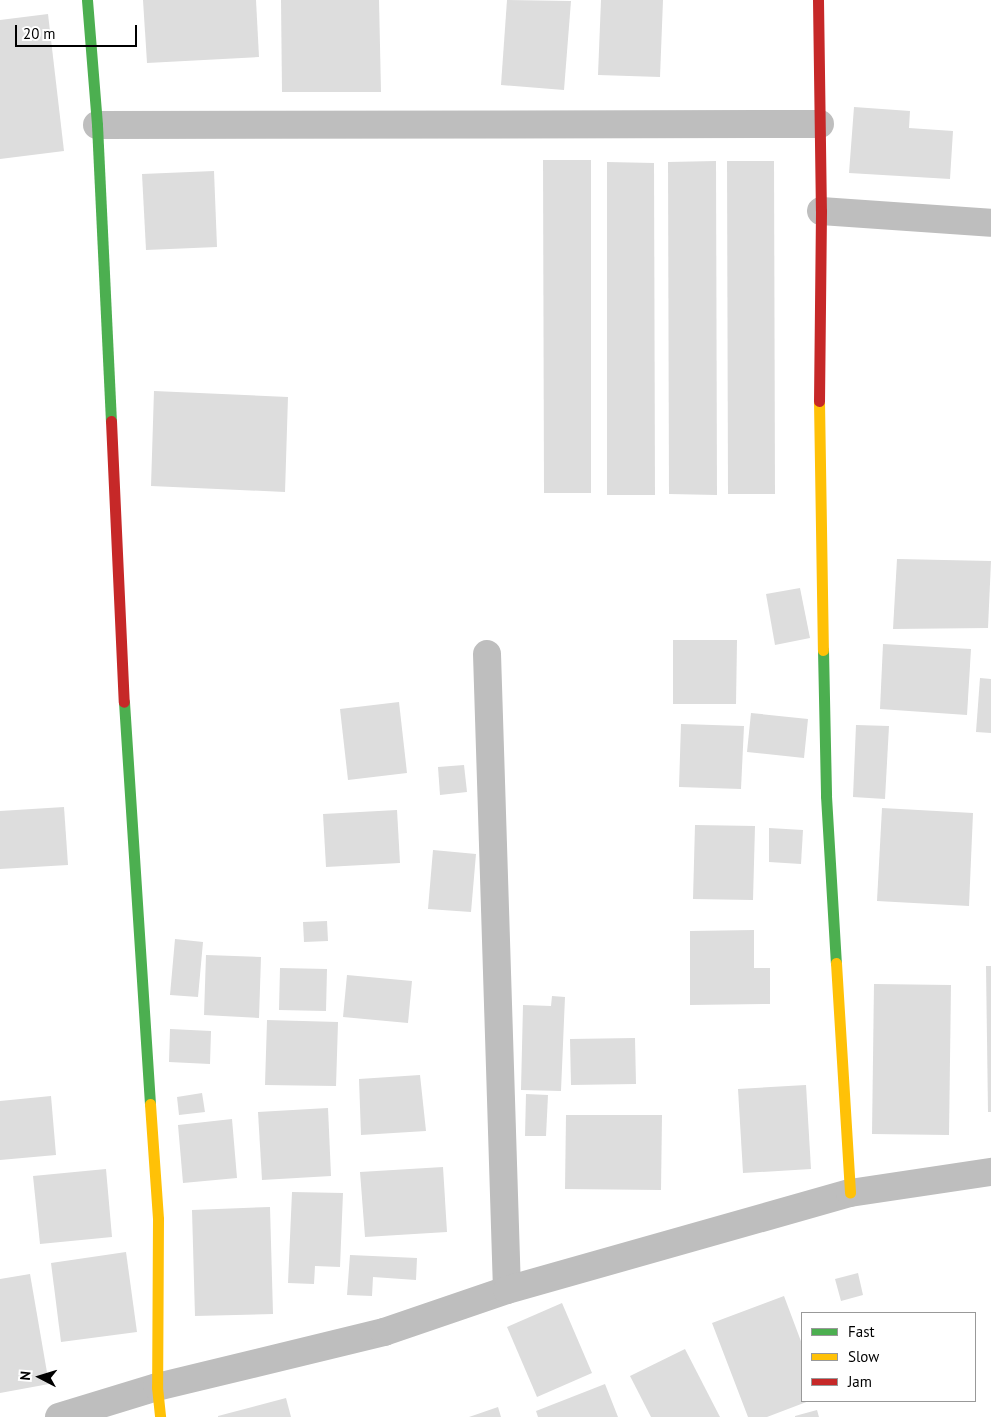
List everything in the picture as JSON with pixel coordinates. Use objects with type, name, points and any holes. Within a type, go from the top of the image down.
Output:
[{"type":"street","points":[[87,0],[97,125],[126,737],[158,1219],[157,1386],[160,1417]]},
{"type":"street","points":[[818,0],[822,211],[818,451],[826,796],[850,1193]]},
{"type":"street","points":[[97,125],[820,124]]},
{"type":"street","points":[[822,211],[991,223]]},
{"type":"street","points":[[487,654],[507,1290]]},
{"type":"street","points":[[59,1417],[157,1386],[384,1332],[507,1290],[850,1193],[991,1172]]},
{"type":"building","points":[[143,0],[256,0],[259,57],[147,63]]},
{"type":"building","points":[[281,0],[379,0],[381,92],[282,92]]},
{"type":"building","points":[[507,0],[571,1],[564,90],[501,85]]},
{"type":"building","points":[[601,0],[663,0],[660,77],[598,75]]},
{"type":"building","points":[[48,14],[64,151],[0,159],[0,20]]},
{"type":"building","points":[[854,107],[910,111],[909,128],[953,131],[950,179],[849,173]]},
{"type":"building","points":[[543,160],[591,160],[591,493],[544,493]]},
{"type":"building","points":[[716,161],[717,495],[669,494],[668,162]]},
{"type":"building","points":[[727,161],[774,161],[775,494],[728,494]]},
{"type":"building","points":[[607,162],[654,163],[655,495],[607,495]]},
{"type":"building","points":[[214,171],[217,247],[146,250],[142,174]]},
{"type":"building","points":[[154,391],[288,397],[285,492],[151,486]]},
{"type":"building","points":[[897,559],[991,561],[988,628],[893,629]]},
{"type":"building","points":[[800,588],[810,638],[775,645],[766,594]]},
{"type":"building","points":[[673,640],[737,640],[736,704],[673,704]]},
{"type":"building","points":[[883,644],[971,649],[967,715],[880,709]]},
{"type":"building","points":[[980,678],[991,679],[991,733],[976,732]]},
{"type":"building","points":[[399,702],[407,773],[348,780],[340,709]]},
{"type":"building","points":[[751,713],[808,719],[804,758],[747,752]]},
{"type":"building","points":[[681,724],[744,726],[741,789],[679,787]]},
{"type":"building","points":[[856,725],[889,726],[885,799],[853,797]]},
{"type":"building","points":[[464,765],[467,792],[440,795],[438,767]]},
{"type":"building","points":[[64,807],[68,865],[0,869],[0,811]]},
{"type":"building","points":[[882,808],[973,813],[969,906],[877,901]]},
{"type":"building","points":[[397,810],[400,863],[326,867],[323,814]]},
{"type":"building","points":[[695,825],[755,826],[753,900],[693,899]]},
{"type":"building","points":[[769,828],[803,830],[801,864],[769,862]]},
{"type":"building","points":[[433,850],[476,854],[471,912],[428,909]]},
{"type":"building","points":[[327,921],[328,941],[304,942],[303,922]]},
{"type":"building","points":[[754,930],[754,968],[770,968],[770,1004],[690,1005],[690,931]]},
{"type":"building","points":[[175,939],[203,942],[198,997],[170,995]]},
{"type":"building","points":[[206,955],[261,957],[259,1018],[204,1015]]},
{"type":"building","points":[[986,966],[991,966],[991,1112],[988,1112]]},
{"type":"building","points":[[280,968],[327,969],[326,1011],[279,1010]]},
{"type":"building","points":[[347,975],[412,981],[408,1023],[343,1017]]},
{"type":"building","points":[[874,984],[951,985],[949,1135],[872,1134]]},
{"type":"building","points":[[552,996],[565,997],[561,1091],[521,1090],[523,1005],[551,1006]]},
{"type":"building","points":[[267,1020],[338,1022],[336,1086],[265,1085]]},
{"type":"building","points":[[170,1029],[211,1031],[210,1064],[169,1062]]},
{"type":"building","points":[[635,1038],[636,1084],[571,1085],[570,1039]]},
{"type":"building","points":[[420,1075],[426,1131],[361,1135],[359,1079]]},
{"type":"building","points":[[806,1085],[811,1169],[743,1173],[738,1089]]},
{"type":"building","points":[[202,1093],[205,1112],[179,1115],[177,1097]]},
{"type":"building","points":[[526,1094],[548,1095],[546,1136],[525,1136]]},
{"type":"building","points":[[51,1096],[56,1155],[0,1160],[0,1101]]},
{"type":"building","points":[[328,1108],[331,1176],[262,1180],[258,1112]]},
{"type":"building","points":[[566,1115],[662,1115],[661,1190],[565,1189]]},
{"type":"building","points":[[232,1119],[237,1178],[183,1183],[178,1125]]},
{"type":"building","points":[[443,1167],[447,1232],[365,1237],[360,1172]]},
{"type":"building","points":[[106,1169],[112,1237],[40,1244],[33,1176]]},
{"type":"building","points":[[292,1192],[343,1193],[340,1267],[315,1266],[314,1284],[288,1283]]},
{"type":"building","points":[[270,1207],[273,1314],[195,1316],[192,1210]]},
{"type":"building","points":[[126,1252],[137,1332],[61,1342],[51,1263]]},
{"type":"building","points":[[350,1255],[417,1258],[416,1280],[373,1277],[372,1296],[347,1295]]},
{"type":"building","points":[[858,1273],[863,1295],[841,1301],[835,1279]]},
{"type":"building","points":[[30,1274],[49,1384],[0,1393],[0,1279]]},
{"type":"building","points":[[784,1296],[801,1341],[801,1402],[806,1402],[767,1417],[748,1417],[712,1323]]},
{"type":"building","points":[[562,1303],[592,1373],[537,1397],[507,1327]]},
{"type":"building","points":[[685,1349],[720,1417],[651,1417],[630,1376]]},
{"type":"building","points":[[605,1384],[618,1417],[538,1417],[536,1411]]},
{"type":"building","points":[[286,1398],[291,1417],[218,1417],[218,1416]]},
{"type":"building","points":[[498,1407],[501,1417],[469,1417]]},
{"type":"building","points":[[817,1410],[819,1417],[795,1417],[795,1416]]},
{"type":"traffic: fast","points":[[87,0],[97,125],[111,421]]},
{"type":"traffic: fast","points":[[823,650],[826,796],[836,963]]},
{"type":"traffic: fast","points":[[124,702],[150,1104]]},
{"type":"traffic: slow","points":[[819,401],[823,650]]},
{"type":"traffic: slow","points":[[836,963],[850,1193]]},
{"type":"traffic: slow","points":[[150,1104],[158,1219],[157,1387],[160,1417]]},
{"type":"traffic: jam","points":[[818,0],[821,211],[819,401]]},
{"type":"traffic: jam","points":[[111,421],[124,702]]}]
